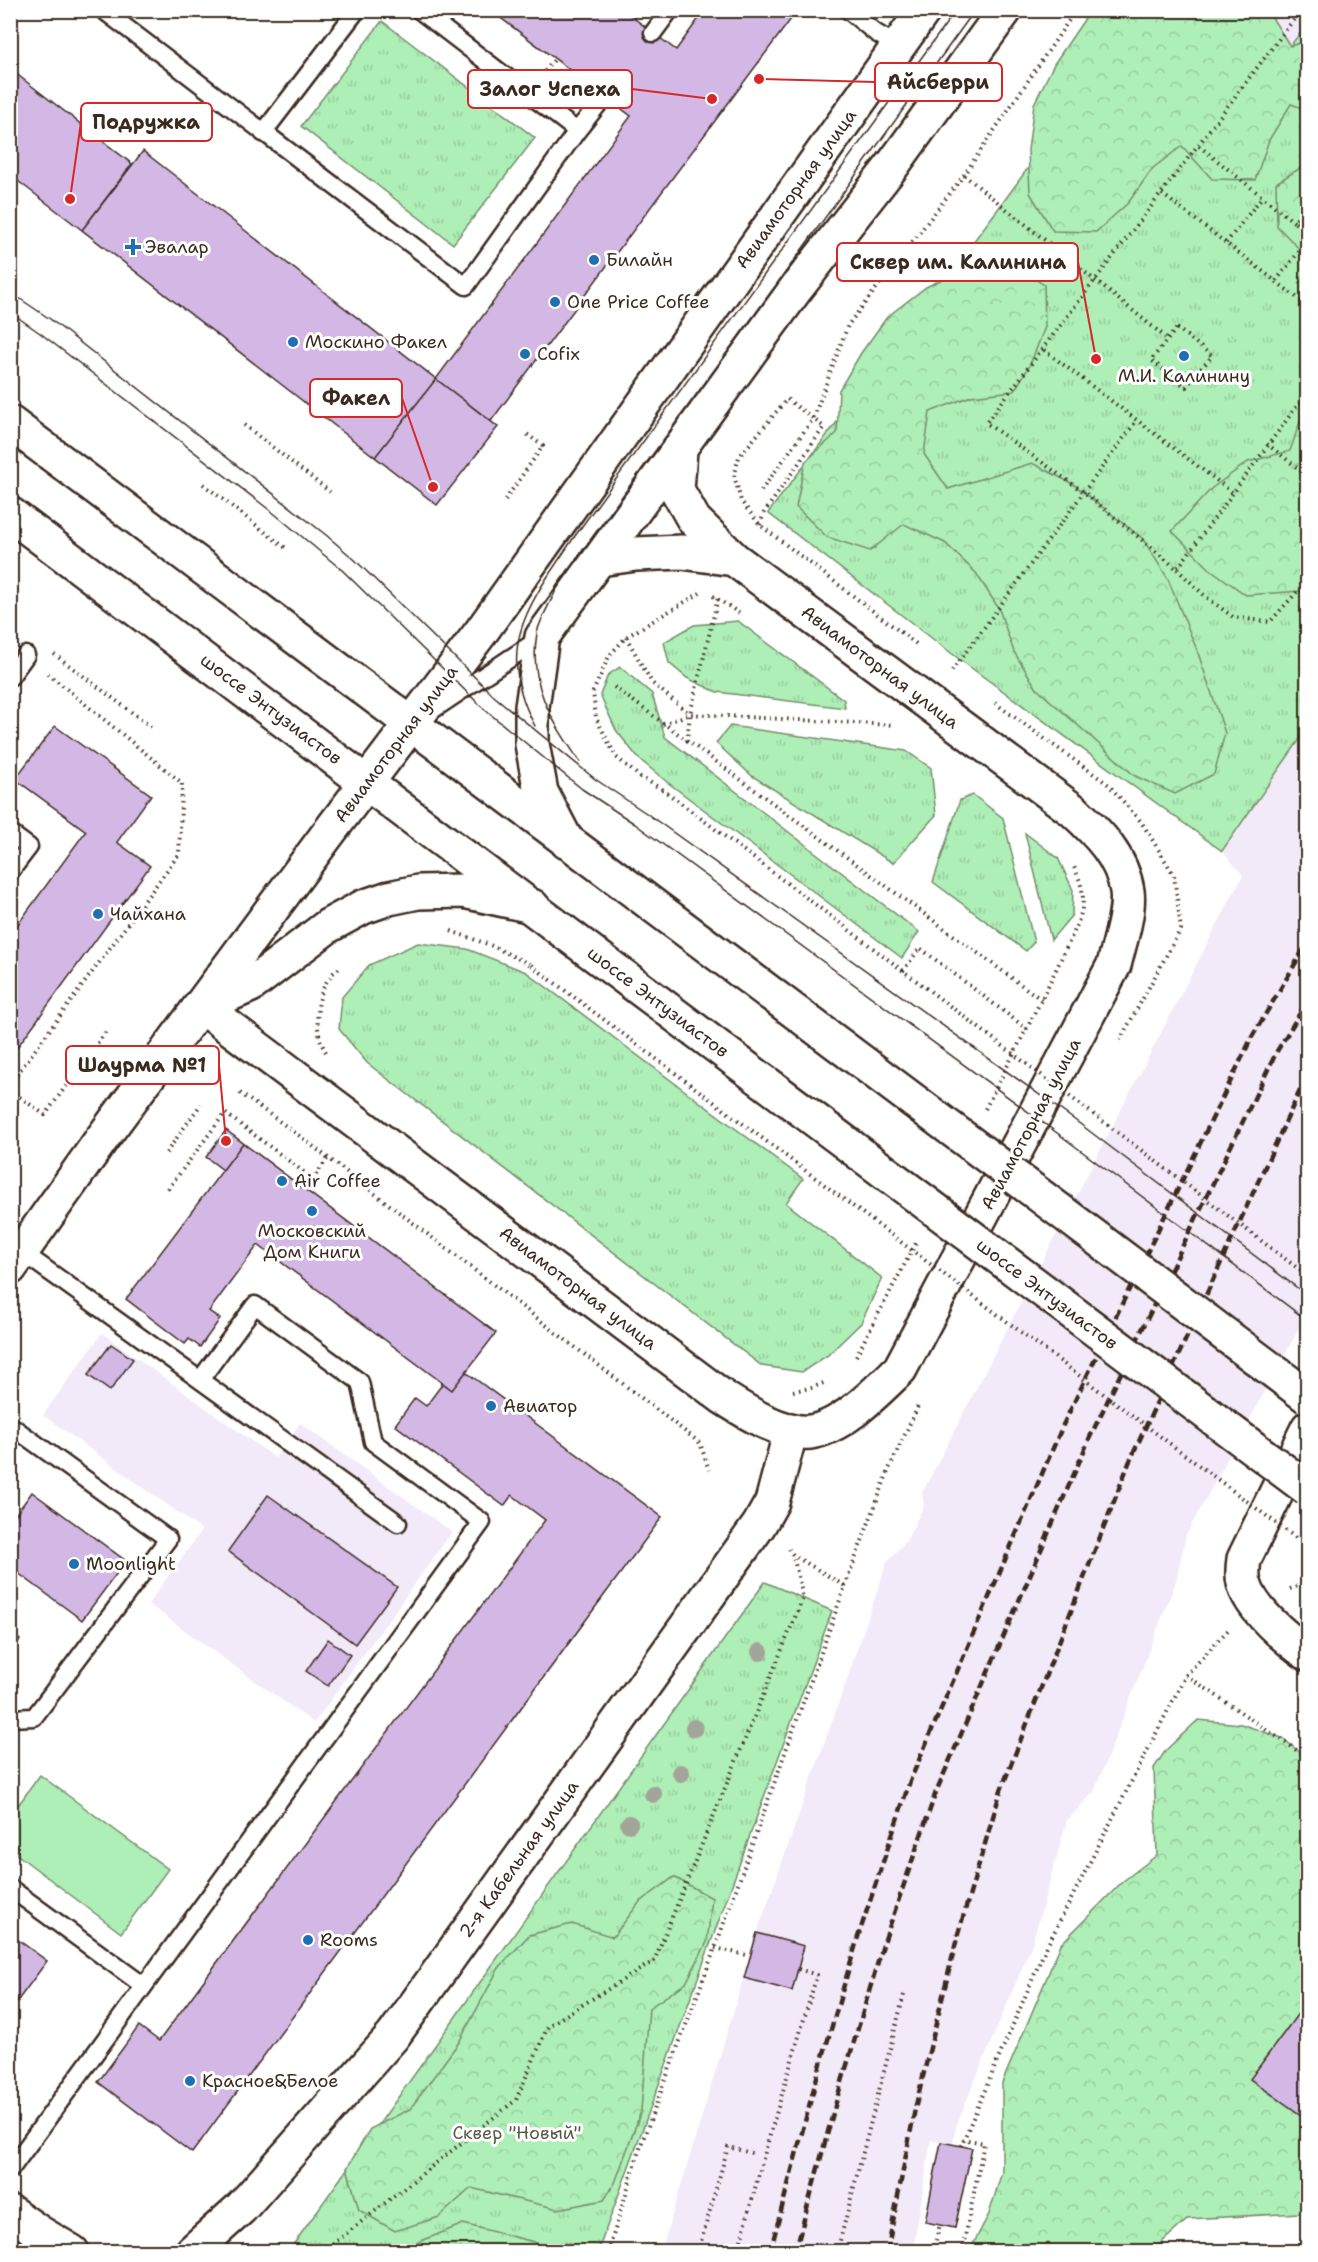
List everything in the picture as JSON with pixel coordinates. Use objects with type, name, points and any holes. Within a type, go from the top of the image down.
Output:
[{"type":"main road","name":"Авиамоторная улица","points":[[16,1260],[101,1140],[482,632],[924,10]]},
{"type":"main road","points":[[567,842],[541,792],[532,744],[532,706],[542,638],[795,290],[892,166],[1005,10]]},
{"type":"main road","points":[[10,423],[1308,1396]]},
{"type":"main road","name":"Авиамоторная улица","points":[[201,1006],[724,1398],[753,1416],[791,1430],[808,1432],[827,1428],[850,1413],[900,1369],[1114,964],[1124,923],[1127,892],[1117,862],[1106,844],[1074,812],[734,558],[694,520],[677,490],[680,450]]},
{"type":"main road","name":"шоссе Энтузиастов","points":[[10,514],[1308,1489]]},
{"type":"main road","points":[[600,559],[636,554],[682,552],[734,558]]},
{"type":"main road","points":[[201,1006],[251,985],[328,926],[363,907],[389,898],[418,892],[463,891],[532,906]]},
{"type":"main road","points":[[1308,1428],[1244,1559],[1243,1582],[1253,1603],[1289,1641],[1308,1654]]},
{"type":"main road","name":"2-я Кабельная улица","points":[[192,2252],[241,2208],[393,2036],[759,1525],[772,1502],[791,1430]]},
{"type":"main road","points":[[10,2212],[36,2242],[72,2252]]},
{"type":"lane","points":[[103,10],[466,286],[604,96]]},
{"type":"lane","points":[[263,133],[357,10]]},
{"type":"lane","points":[[419,10],[577,131]]},
{"type":"lane","points":[[653,33],[670,10]]},
{"type":"lane","points":[[848,10],[876,33],[898,46]]},
{"type":"lane","points":[[411,725],[542,638]]},
{"type":"lane","points":[[10,677],[26,655]]},
{"type":"lane","points":[[10,833],[29,847],[10,872]]},
{"type":"lane","points":[[16,1260],[200,1380],[398,1523]]},
{"type":"lane","points":[[10,2170],[482,1522],[373,1442],[360,1382],[255,1305],[200,1380]]},
{"type":"lane","points":[[10,1425],[168,1539],[34,1716],[10,1718]]},
{"type":"lane","points":[[10,1888],[144,1986]]},
{"type":"path","points":[[761,491],[813,419],[848,325],[964,175],[1076,10]]},
{"type":"path","points":[[1301,10],[1097,281],[986,423],[1084,492],[1177,569],[1205,596],[1233,617],[1270,622],[1304,584],[1308,570]]},
{"type":"path","points":[[1198,146],[1308,233]]},
{"type":"path","points":[[964,175],[1168,339]]},
{"type":"path","points":[[1162,194],[1308,306]]},
{"type":"path","points":[[1226,243],[1262,197]]},
{"type":"path","points":[[1294,222],[1308,204]]},
{"type":"path","points":[[1276,281],[1308,240]]},
{"type":"path","points":[[1177,328],[1212,356],[1186,387],[1152,360],[1168,339],[1177,328]]},
{"type":"path","points":[[1044,350],[1232,492]]},
{"type":"path","points":[[1177,569],[1308,391]]},
{"type":"path","points":[[760,525],[764,513],[824,427],[787,399],[739,457],[734,475],[741,501],[760,525],[924,650]]},
{"type":"path","points":[[943,664],[952,671],[1137,420]]},
{"type":"path","points":[[244,425],[330,492]]},
{"type":"path","points":[[505,500],[543,446],[524,432]]},
{"type":"path","points":[[1267,444],[1308,476]]},
{"type":"path","points":[[203,484],[287,549]]},
{"type":"path","points":[[687,741],[690,714],[718,598],[717,590]]},
{"type":"path","points":[[718,598],[705,593],[696,594],[626,637],[609,656],[593,692],[596,718],[616,757],[640,777],[662,789],[1308,1276]]},
{"type":"path","points":[[626,637],[652,683],[690,714]]},
{"type":"path","points":[[10,1084],[179,854],[182,783],[26,655]]},
{"type":"path","points":[[63,661],[154,729]]},
{"type":"path","points":[[614,687],[1042,1000]]},
{"type":"path","points":[[662,724],[690,714],[898,725]]},
{"type":"path","points":[[903,971],[920,948],[1027,1029]]},
{"type":"path","points":[[531,965],[1308,1547]]},
{"type":"path","points":[[10,1090],[45,1115],[107,1030]]},
{"type":"path","points":[[240,1093],[700,1443],[709,1470]]},
{"type":"path","points":[[166,1152],[201,1104]]},
{"type":"path","points":[[168,1189],[225,1113],[313,1179],[328,1158]]},
{"type":"path","points":[[608,2252],[642,2142],[715,1948],[845,1586],[889,1469],[924,1395]]},
{"type":"path","points":[[323,2252],[516,2100],[548,2025],[654,1961],[803,1598],[793,1555],[789,1549]]},
{"type":"path","points":[[793,1555],[845,1586]]},
{"type":"path","points":[[1290,1588],[1308,1582]]},
{"type":"path","points":[[961,2146],[1045,1950],[1186,1675],[1253,1603]]},
{"type":"path","points":[[1186,1675],[1308,1758]]},
{"type":"path","points":[[715,1948],[751,1956]]},
{"type":"path","points":[[738,2252],[817,1975],[798,1969]]},
{"type":"path","points":[[837,2252],[905,1991]]},
{"type":"path","points":[[962,2252],[984,2143],[963,2139]]},
{"type":"path","points":[[698,2252],[728,2146],[755,2154]]},
{"type":"path","points":[[933,2252],[940,2224]]},
{"type":"shaded area","points":[[1244,11],[1307,11],[1307,25],[1290,46]]},
{"type":"shaded area","points":[[1307,729],[1307,1314],[1186,1535],[1176,1581],[1094,1792],[1067,1820],[1032,1944],[957,2124],[952,2145],[931,2140],[913,2251],[661,2252],[757,1933],[887,1562],[906,1541],[924,1506],[922,1493],[1243,875],[1222,851]]},
{"type":"shaded area","points":[[102,1333],[275,1458],[300,1423],[452,1532],[314,1723],[148,1604],[202,1530],[43,1415]]},
{"type":"green space","points":[[1090,11],[1270,11],[1290,46],[1307,41],[1307,110],[1291,104],[1269,140],[1255,180],[1212,179],[1182,146],[1153,168],[1128,203],[1096,232],[1053,231],[1030,193],[1028,150],[1034,104],[1054,64]]},
{"type":"green space","points":[[1143,11],[1290,46],[1307,25],[1307,729],[1222,851],[959,659],[768,513],[1001,205]]},
{"type":"green space","points":[[382,21],[535,138],[453,244],[301,126]]},
{"type":"green space","points":[[1307,164],[1307,257],[1277,226],[1276,183]]},
{"type":"green space","points":[[1008,261],[1044,285],[1045,327],[1029,367],[1014,391],[971,396],[930,412],[924,454],[948,489],[1032,463],[1073,484],[1143,539],[1167,577],[1197,650],[1225,733],[1214,774],[1175,794],[1135,776],[1037,689],[1014,652],[999,609],[976,573],[945,543],[904,524],[870,551],[827,537],[796,507],[805,462],[837,433],[839,390],[861,353],[887,317],[926,287],[965,268]]},
{"type":"green space","points":[[1307,406],[1307,599],[1301,591],[1246,595],[1210,569],[1172,531],[1212,488],[1248,462],[1290,451]]},
{"type":"green space","points":[[738,621],[844,700],[845,708],[717,692],[687,678],[669,663],[664,642],[694,625]]},
{"type":"green space","points":[[620,667],[652,694],[665,737],[919,932],[902,958],[638,758],[616,730],[600,695],[608,675]]},
{"type":"green space","points":[[730,726],[906,751],[931,768],[936,815],[893,863],[752,776],[716,743]]},
{"type":"green space","points":[[973,795],[1003,818],[1034,942],[1026,951],[933,882],[960,800]]},
{"type":"green space","points":[[1025,833],[1058,858],[1073,890],[1072,915],[1051,940]]},
{"type":"green space","points":[[418,943],[467,949],[526,972],[803,1179],[786,1203],[882,1278],[861,1323],[828,1355],[802,1372],[762,1366],[367,1063],[339,1029],[342,997],[369,965]]},
{"type":"green space","name":"Сквер \"Новый\"","points":[[765,1582],[832,1611],[598,2251],[288,2252]]},
{"type":"green space","points":[[1198,1720],[1241,1724],[1282,1738],[1307,1758],[1307,2208],[1300,2213],[1188,2219],[1152,2251],[969,2252],[989,2214],[1002,2172],[1002,2083],[1061,1944],[1122,1882],[1157,1855],[1154,1768],[1166,1750]]},
{"type":"green space","points":[[40,1775],[168,1869],[121,1933],[11,1850],[11,1815]]},
{"type":"green space","points":[[674,1877],[712,1898],[707,1942],[686,1983],[649,2008],[641,2111],[615,2183],[604,2200],[558,2209],[471,2188],[439,2217],[395,2231],[359,2210],[347,2168],[370,2129],[410,2109],[459,2042],[499,1968],[529,1935],[572,1924],[613,1937],[639,1903]]},
{"type":"green space","points":[[463,2224],[534,2242],[548,2251],[410,2251],[419,2242]]},
{"type":"building","points":[[490,10],[623,10],[676,50],[705,10],[797,11],[491,421],[436,379],[631,116]]},
{"type":"building","points":[[10,69],[132,164],[82,230],[10,175]]},
{"type":"building","points":[[143,151],[436,379],[375,457],[82,230]]},
{"type":"building","points":[[436,379],[498,427],[437,505],[375,457]]},
{"type":"building","points":[[55,726],[151,795],[117,842],[150,866],[10,1057],[10,935],[86,831],[15,779]]},
{"type":"building","points":[[226,1130],[243,1143],[223,1170],[206,1157]]},
{"type":"building","points":[[243,1143],[496,1333],[452,1390],[258,1245],[209,1311],[220,1319],[200,1347],[189,1339],[185,1344],[126,1299]]},
{"type":"building","points":[[111,1344],[133,1359],[110,1391],[88,1375]]},
{"type":"building","points":[[466,1372],[662,1517],[192,2153],[98,2082],[139,2026],[159,2041],[545,1520],[512,1495],[504,1506],[395,1425],[415,1398],[426,1406],[443,1383],[452,1390]]},
{"type":"building","points":[[32,1492],[126,1561],[82,1620],[18,1573],[10,1583],[10,1522]]},
{"type":"building","points":[[268,1495],[397,1587],[355,1644],[228,1551]]},
{"type":"building","points":[[10,1633],[20,1640],[10,1653]]},
{"type":"building","points":[[328,1639],[350,1655],[328,1686],[306,1671]]},
{"type":"building","points":[[757,1933],[804,1946],[792,1991],[744,1978]]},
{"type":"building","points":[[10,1934],[47,1961],[10,2011]]},
{"type":"building","points":[[1308,2000],[1308,2120],[1250,2079]]},
{"type":"building","points":[[941,2142],[972,2148],[955,2228],[925,2222]]},
{"type":"tram line","points":[[535,726],[522,697],[517,671],[517,647],[523,624],[533,602],[577,533],[956,10]]},
{"type":"tram line","points":[[580,762],[552,717],[539,686],[536,670],[537,633],[556,590],[975,10]]},
{"type":"tram line","points":[[10,292],[50,319],[326,535],[354,559],[495,697],[595,779],[646,813],[1076,1121],[1308,1296]]},
{"type":"tram line","points":[[10,312],[276,515],[342,570],[484,709],[582,789],[635,824],[1064,1138],[1308,1321]]},
{"type":"railway","points":[[770,2252],[815,2084],[858,1937],[910,1781],[1063,1425],[1252,1037],[1308,942]]},
{"type":"railway","points":[[795,2252],[838,2095],[883,1945],[936,1792],[1090,1437],[1277,1051],[1308,1000]]},
{"type":"railway","points":[[887,2252],[915,2109],[958,1934],[1001,1790],[1129,1463],[1308,1073]]},
{"type":"place","name":"Айсберри","points":[[759,79]]},
{"type":"place","name":"Залог Успеха","points":[[712,99]]},
{"type":"place","name":"Подружка","points":[[70,199]]},
{"type":"place","name":"Эвалар","points":[[133,247]]},
{"type":"place","name":"Билайн","points":[[594,260]]},
{"type":"place","name":"One Price Coffee","points":[[555,302]]},
{"type":"place","name":"Москино Факел","points":[[293,342]]},
{"type":"place","name":"Cofix","points":[[525,354]]},
{"type":"place","name":"М.И. Калинину","points":[[1184,356]]},
{"type":"place","name":"Сквер им. Калинина","points":[[1096,359]]},
{"type":"place","name":"Факел","points":[[433,487]]},
{"type":"place","name":"Чайхана","points":[[98,914]]},
{"type":"place","name":"Шаурма №1","points":[[226,1141]]},
{"type":"place","name":"Air Coffee","points":[[282,1181]]},
{"type":"place","name":"Московский Дом Книги","points":[[312,1211]]},
{"type":"place","name":"Авиатор","points":[[491,1406]]},
{"type":"place","name":"Moonlight","points":[[74,1564]]},
{"type":"place","name":"Rooms","points":[[308,1940]]},
{"type":"place","name":"Красное&Белое","points":[[190,2081]]}]
